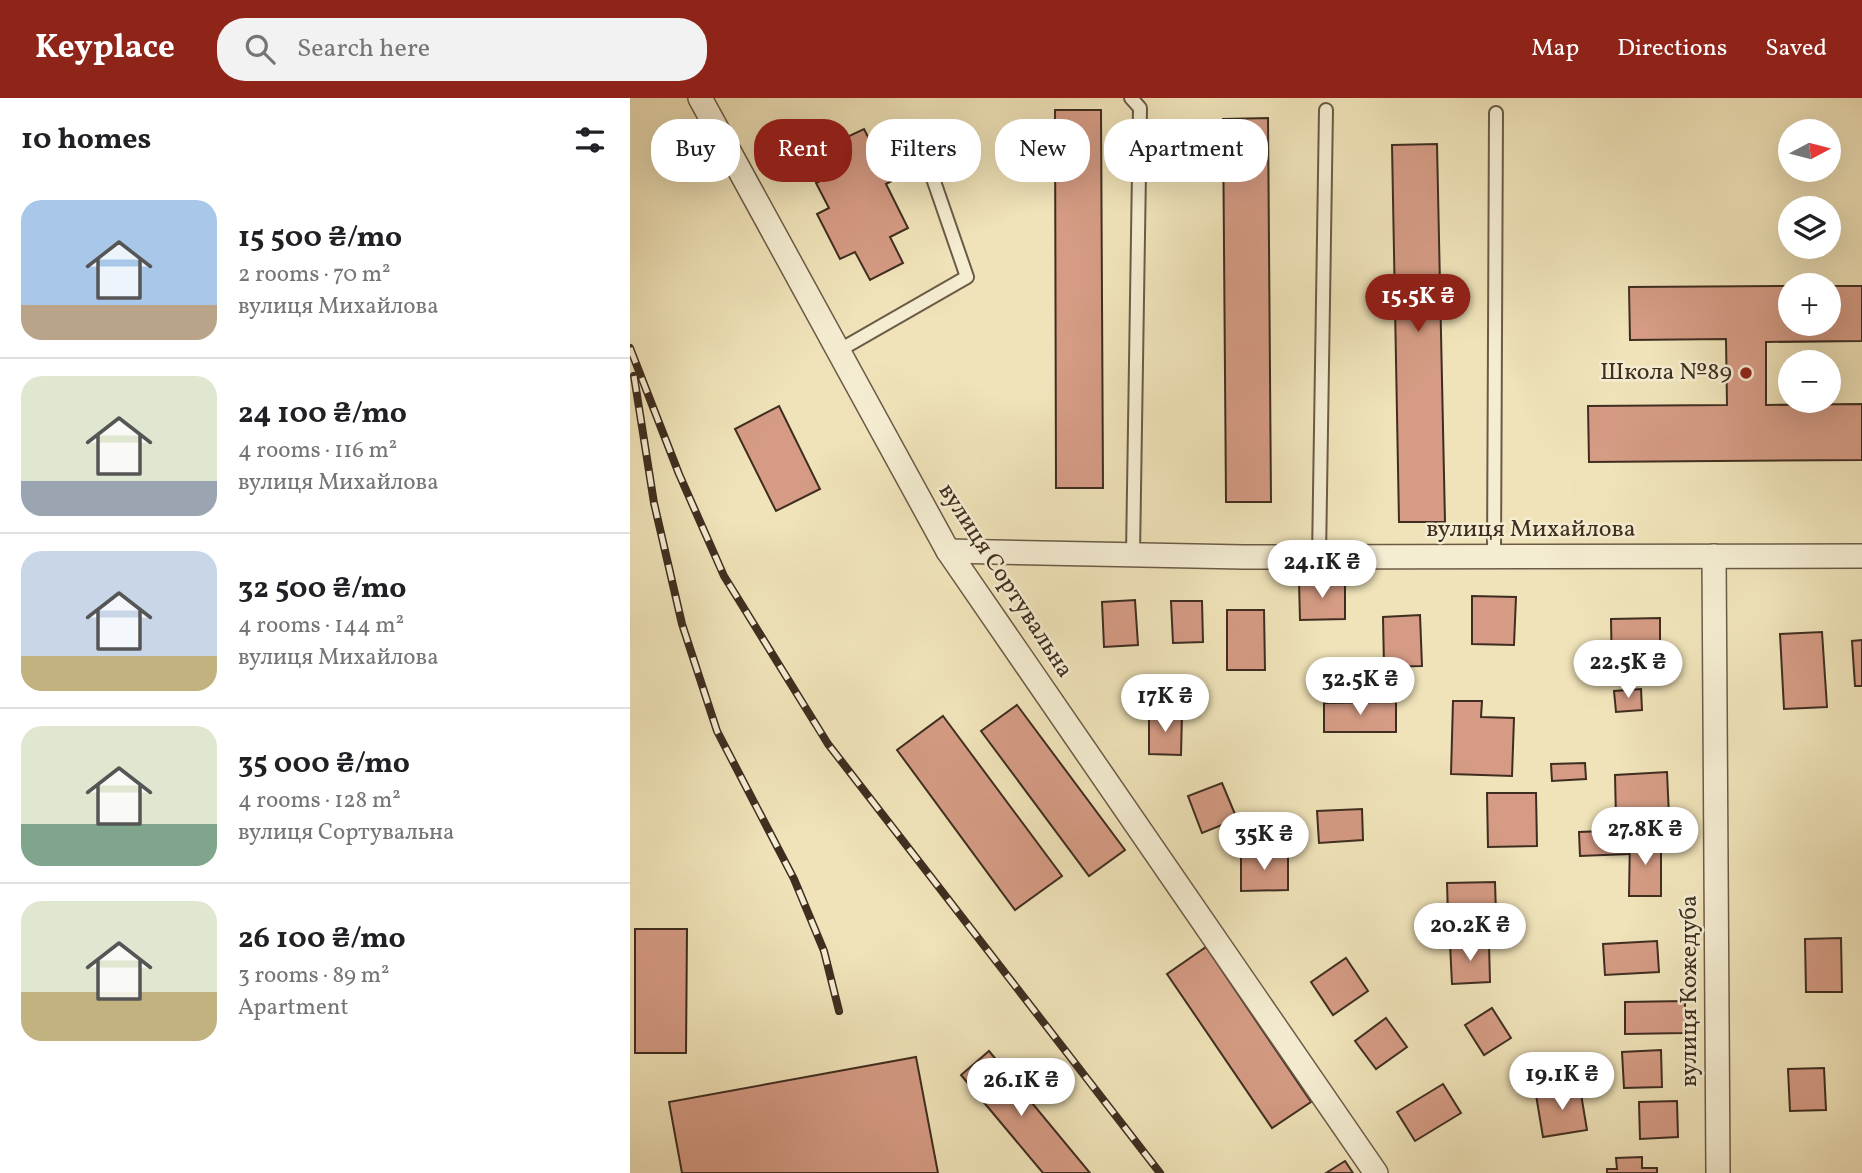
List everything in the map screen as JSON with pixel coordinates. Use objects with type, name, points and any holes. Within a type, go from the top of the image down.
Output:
[{"type":"street","name":"вулиця Сортувальна","points":[[700,98],[948,551],[1376,1173]]},
{"type":"street","name":"вулиця Михайлова","points":[[948,551],[1319,556],[1862,556]]},
{"type":"street","name":"вулиця Кожедуба","points":[[1714,556],[1718,1173]]},
{"type":"lane","points":[[1131,98],[1140,108],[1133,554]]},
{"type":"lane","points":[[1319,556],[1326,110]]},
{"type":"lane","points":[[1494,556],[1496,113]]},
{"type":"lane","points":[[838,351],[967,277],[934,182]]},
{"type":"building","points":[[1055,110],[1101,110],[1103,488],[1056,488],[1055,182],[1090,182],[1090,119],[1055,119]]},
{"type":"building","points":[[1268,118],[1271,502],[1226,502],[1223,182],[1268,182],[1268,119],[1223,119]]},
{"type":"building","points":[[864,129],[866,182],[890,182],[886,184],[908,228],[890,237],[903,263],[870,280],[855,252],[840,259],[817,214],[829,208],[816,183],[852,182],[852,135]]},
{"type":"building","points":[[1437,144],[1445,522],[1399,522],[1392,145]]},
{"type":"building","name":"Школа №89","points":[[1778,286],[1778,336],[1841,336],[1841,286],[1862,286],[1862,341],[1766,342],[1766,405],[1778,405],[1778,413],[1841,413],[1841,404],[1862,404],[1862,460],[1589,462],[1588,406],[1727,405],[1726,339],[1630,340],[1629,287]]},
{"type":"building","points":[[779,406],[820,489],[776,511],[735,429]]},
{"type":"building","points":[[1345,580],[1345,619],[1300,620],[1299,581]]},
{"type":"building","points":[[1472,596],[1516,597],[1514,645],[1472,644]]},
{"type":"building","points":[[1135,600],[1138,645],[1104,647],[1102,602]]},
{"type":"building","points":[[1171,601],[1202,601],[1203,642],[1173,643]]},
{"type":"building","points":[[1227,610],[1264,610],[1265,670],[1227,670]]},
{"type":"building","points":[[1420,615],[1422,666],[1384,667],[1383,617]]},
{"type":"building","points":[[1660,618],[1660,643],[1643,644],[1644,675],[1612,675],[1611,619]]},
{"type":"building","points":[[1822,632],[1827,707],[1784,709],[1780,634]]},
{"type":"building","points":[[1862,640],[1862,686],[1855,686],[1852,641]]},
{"type":"building","points":[[1641,689],[1642,710],[1616,712],[1614,691]]},
{"type":"building","points":[[1453,701],[1482,701],[1481,717],[1514,718],[1512,776],[1451,774]]},
{"type":"building","points":[[1396,702],[1396,732],[1324,732],[1324,703]]},
{"type":"building","points":[[1017,705],[1125,850],[1089,876],[981,731]]},
{"type":"building","points":[[1149,713],[1182,714],[1181,755],[1149,754]]},
{"type":"building","points":[[943,716],[1062,876],[1015,910],[897,750]]},
{"type":"building","points":[[1585,763],[1586,779],[1552,781],[1551,764]]},
{"type":"building","points":[[1667,772],[1669,816],[1616,819],[1615,775]]},
{"type":"building","points":[[1222,783],[1237,819],[1202,833],[1188,796]]},
{"type":"building","points":[[1487,793],[1536,793],[1537,846],[1488,847]]},
{"type":"building","points":[[1362,809],[1363,840],[1319,843],[1317,811]]},
{"type":"building","points":[[1627,830],[1629,854],[1580,856],[1579,832]]},
{"type":"building","points":[[1630,837],[1661,837],[1661,896],[1629,896]]},
{"type":"building","points":[[1288,854],[1288,890],[1241,891],[1241,855]]},
{"type":"building","points":[[1495,882],[1496,914],[1448,916],[1447,883]]},
{"type":"building","points":[[635,929],[687,929],[686,1053],[635,1053]]},
{"type":"building","points":[[1841,938],[1842,992],[1806,992],[1805,939]]},
{"type":"building","points":[[1657,941],[1659,972],[1605,975],[1603,944]]},
{"type":"building","points":[[1489,943],[1490,982],[1452,984],[1450,944]]},
{"type":"building","points":[[1206,947],[1311,1102],[1272,1128],[1167,974]]},
{"type":"building","points":[[1346,958],[1368,991],[1333,1015],[1311,982]]},
{"type":"building","points":[[1685,1001],[1685,1033],[1625,1034],[1625,1002]]},
{"type":"building","points":[[1492,1008],[1511,1038],[1484,1055],[1465,1025]]},
{"type":"building","points":[[1386,1018],[1407,1047],[1376,1069],[1355,1041]]},
{"type":"building","points":[[1661,1050],[1662,1087],[1624,1088],[1622,1052]]},
{"type":"building","points":[[989,1051],[1090,1173],[1043,1173],[961,1075]]},
{"type":"building","points":[[916,1057],[938,1173],[682,1173],[669,1102]]},
{"type":"building","points":[[1824,1068],[1826,1110],[1790,1111],[1788,1069]]},
{"type":"building","points":[[1443,1084],[1461,1113],[1415,1141],[1397,1112]]},
{"type":"building","points":[[1580,1088],[1587,1130],[1543,1137],[1536,1095]]},
{"type":"building","points":[[1677,1101],[1678,1137],[1640,1139],[1639,1102]]},
{"type":"building","points":[[1642,1157],[1642,1168],[1657,1168],[1657,1173],[1607,1173],[1607,1169],[1617,1169],[1616,1158]]},
{"type":"building","points":[[1345,1161],[1353,1173],[1326,1173]]},
{"type":"railway","points":[[630,348],[679,474],[724,576],[828,744],[1160,1173]]},
{"type":"railway","points":[[634,376],[654,503],[682,624],[717,731],[794,879],[824,951],[839,1011]]},
{"type":"place","name":"Школа №89","points":[[1746,373]]}]
